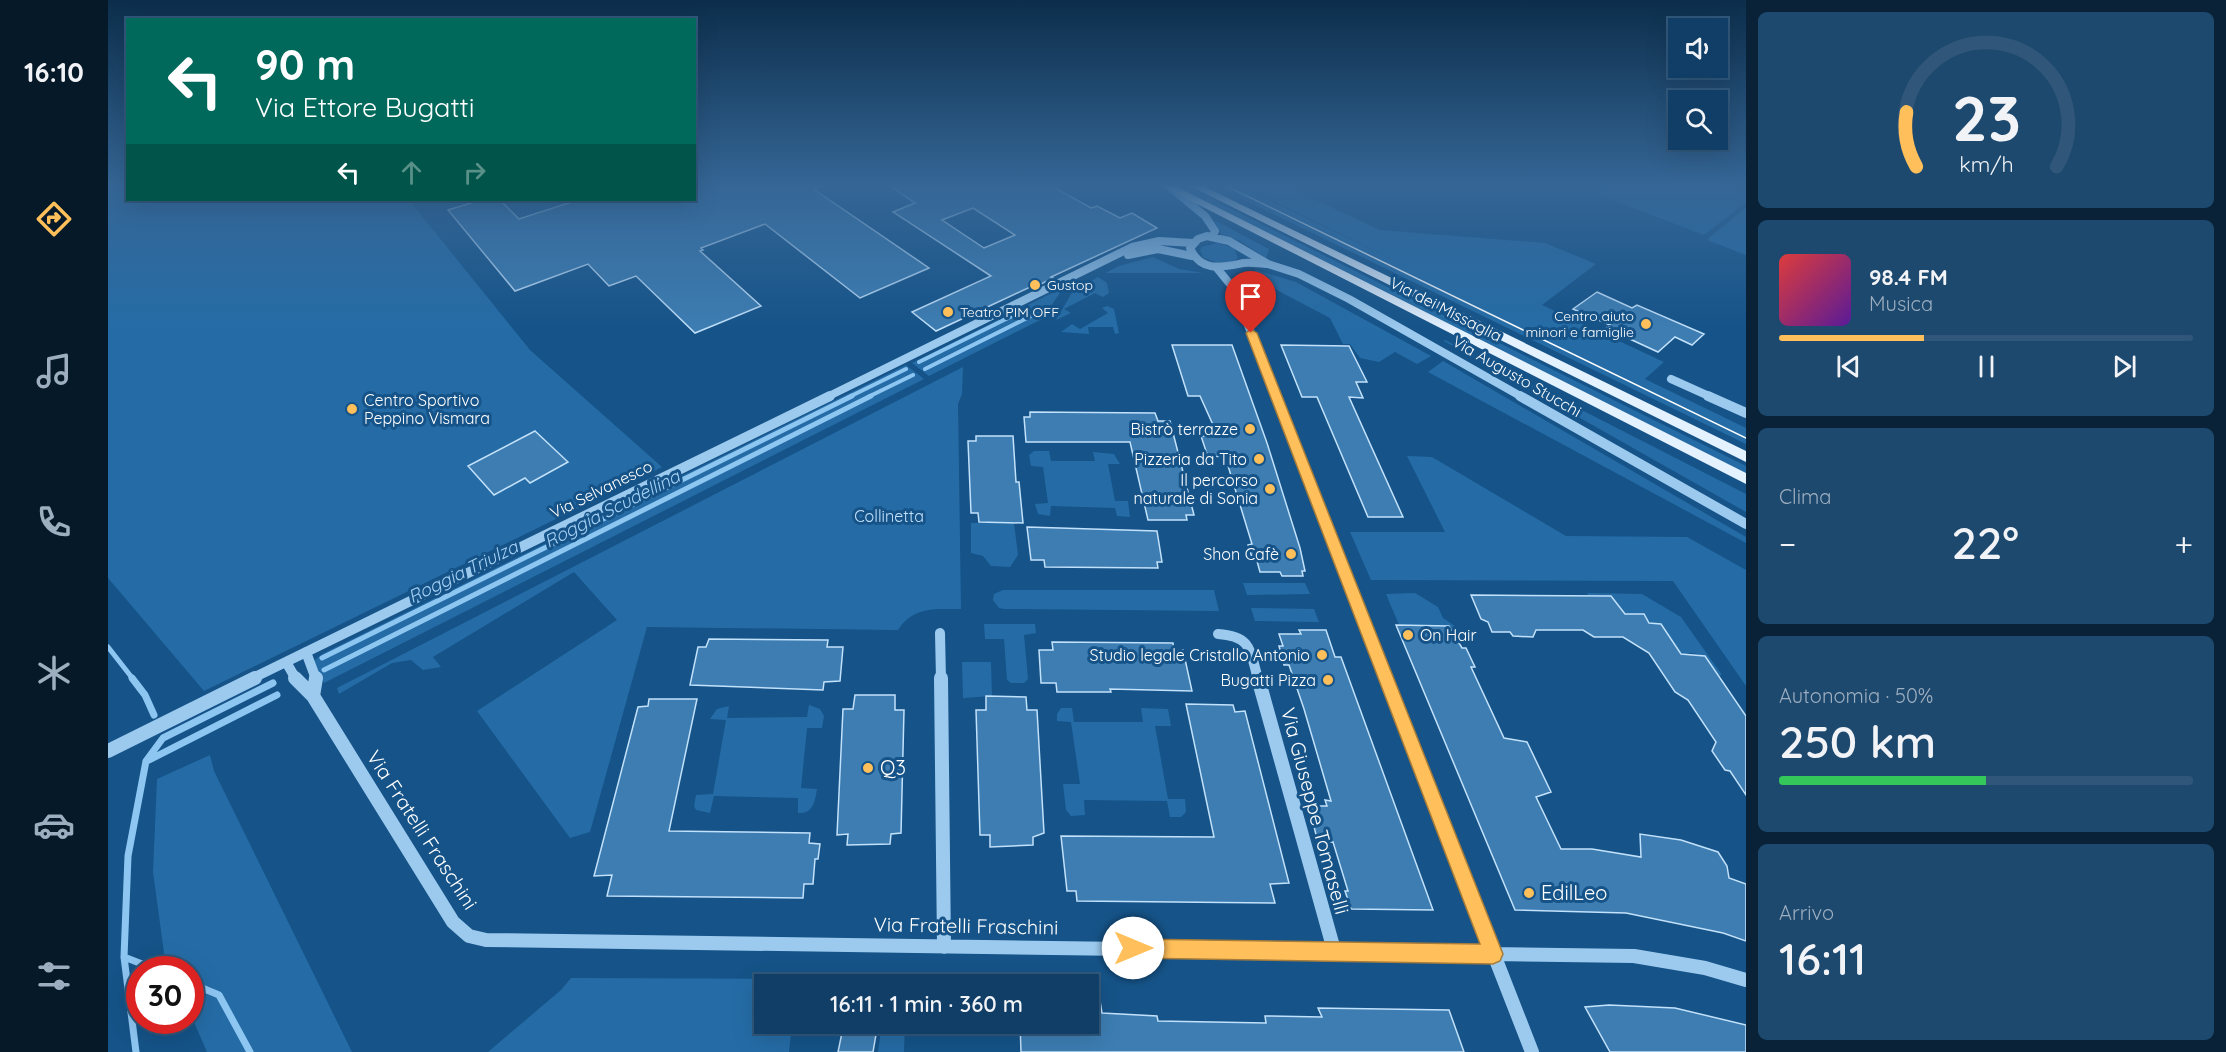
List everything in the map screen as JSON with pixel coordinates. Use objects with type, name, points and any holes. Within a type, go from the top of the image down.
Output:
[{"type":"main road","name":"Via dei Missaglia","points":[[1260,233],[1746,479]]},
{"type":"main road","name":"Via dei Missaglia","points":[[1290,233],[1746,458]]},
{"type":"street","points":[[1192,256],[1190,250],[1193,243],[1212,237],[1214,233]]},
{"type":"street","name":"Via Augusto Stucchi","points":[[1212,237],[1233,241],[1268,264],[1299,274],[1349,299],[1746,524]]},
{"type":"street","name":"Via Selvanesco","points":[[108,751],[1127,249],[1158,240],[1193,243]]},
{"type":"street","name":"Via Selvanesco","points":[[1110,259],[1158,249],[1192,256]]},
{"type":"street","points":[[1234,289],[1241,265],[1248,258],[1248,253]]},
{"type":"street","name":"Via Augusto Stucchi","points":[[1192,256],[1216,267],[1268,264]]},
{"type":"street","points":[[1216,267],[1234,289],[1532,1052]]},
{"type":"street","points":[[1671,379],[1746,413]]},
{"type":"street","points":[[940,633],[944,947]]},
{"type":"street","name":"Via Giuseppe Tomaselli","points":[[1218,634],[1236,635],[1249,647],[1334,950]]},
{"type":"street","points":[[306,652],[316,676],[313,696]]},
{"type":"street","name":"Via Fratelli Fraschini","points":[[286,662],[299,684],[313,696],[453,922],[469,936],[486,940],[1334,950],[1634,956],[1705,968],[1746,980]]},
{"type":"green space","name":"Centro Sportivo Peppino Vismara","points":[[108,233],[436,233],[530,350],[662,467],[636,481],[624,480],[601,493],[603,496],[204,691],[108,578]]},
{"type":"green space","points":[[1239,233],[1269,249],[1266,258],[1240,241],[1221,234]]},
{"type":"green space","points":[[1269,233],[1279,233],[1746,466],[1746,473]]},
{"type":"green space","points":[[1313,233],[1338,233],[1409,267],[1339,233],[1419,233],[1545,243],[1596,264],[1542,305],[1664,362],[1645,379],[1746,428],[1746,444]]},
{"type":"green space","points":[[1715,233],[1746,233],[1746,255],[1707,240]]},
{"type":"green space","points":[[1217,243],[1234,248],[1238,258],[1221,263],[1203,257],[1200,250],[1202,247]]},
{"type":"green space","points":[[1153,257],[1179,269],[1203,273],[1105,273],[1119,266]]},
{"type":"green space","points":[[1256,270],[1296,282],[1431,356],[1417,364],[1395,352],[1379,362],[1360,358],[1350,344],[1343,344],[1330,318],[1273,288],[1250,287],[1246,275]]},
{"type":"green space","points":[[1098,277],[1107,283],[1109,293],[1103,297],[1095,293],[1064,309],[1071,313],[1056,320],[1073,291]]},
{"type":"green space","points":[[1064,287],[1042,319],[929,376],[912,363]]},
{"type":"green space","points":[[1107,306],[1114,309],[1119,333],[1115,334],[1113,327],[1088,327],[1089,334],[1061,332],[1072,324],[1080,329],[1108,313],[1102,308]]},
{"type":"green space","points":[[1444,341],[1746,494],[1746,512]]},
{"type":"green space","points":[[1443,361],[1746,537],[1746,543],[1428,372]]},
{"type":"green space","points":[[906,365],[924,379],[324,683],[313,662],[322,654]]},
{"type":"green space","name":"Collinetta","points":[[963,367],[962,394],[958,404],[961,609],[926,610],[904,622],[898,630],[647,627],[590,832],[570,838],[477,711],[617,620],[574,572],[433,657],[441,667],[423,670],[411,660],[392,663],[339,694],[337,688]]},
{"type":"green space","points":[[1034,451],[1049,451],[1051,461],[1095,461],[1093,452],[1114,454],[1120,464],[1108,464],[1115,501],[1128,501],[1130,517],[1117,516],[1115,508],[1051,506],[1050,516],[1038,514],[1035,504],[1048,503],[1043,467],[1031,466],[1029,455]]},
{"type":"green space","points":[[1407,456],[1432,457],[1566,536],[1687,537],[1746,570],[1746,686],[1673,581],[1371,580],[1350,532],[1445,532]]},
{"type":"green space","points":[[971,523],[1014,523],[1018,555],[1010,567],[991,566],[983,556],[971,553]]},
{"type":"green space","points":[[1243,583],[1305,583],[1310,594],[1247,595]]},
{"type":"green space","points":[[1003,590],[1214,590],[1219,611],[1005,609],[999,608],[993,600],[994,594]]},
{"type":"green space","points":[[1415,593],[1438,607],[1443,618],[1459,629],[1399,625],[1386,594]]},
{"type":"green space","points":[[1587,593],[1642,594],[1681,617],[1722,675],[1718,675],[1705,656],[1692,653],[1681,654],[1649,623],[1643,614],[1625,614],[1611,596],[1588,595]]},
{"type":"green space","points":[[1251,608],[1314,609],[1319,622],[1255,621]]},
{"type":"green space","points":[[984,624],[1035,624],[1036,633],[1024,635],[1028,679],[1024,683],[1011,683],[1007,680],[1004,639],[985,639]]},
{"type":"green space","points":[[962,662],[991,662],[992,696],[963,698]]},
{"type":"green space","points":[[809,705],[820,709],[824,716],[822,728],[807,728],[801,788],[817,789],[814,803],[807,812],[798,813],[798,798],[714,796],[710,813],[696,810],[694,806],[696,795],[713,794],[726,720],[710,719],[717,709],[729,706],[727,718],[807,717]]},
{"type":"green space","points":[[1061,708],[1072,708],[1074,722],[1143,722],[1141,708],[1168,709],[1171,726],[1155,726],[1168,799],[1185,799],[1186,812],[1181,817],[1170,817],[1167,801],[1084,800],[1085,815],[1071,816],[1066,810],[1063,784],[1080,784],[1071,722],[1057,721],[1057,714]]},
{"type":"green space","points":[[210,755],[214,771],[352,1052],[207,1052],[199,1034],[204,1034],[204,956],[164,956],[153,872],[157,779]]},
{"type":"green space","points":[[571,978],[754,979],[754,1034],[791,1034],[789,1052],[488,1052],[561,990]]},
{"type":"green space","points":[[880,1034],[905,1034],[904,1052],[878,1052]]},
{"type":"building","points":[[467,233],[741,233],[701,248],[703,250],[700,251],[761,306],[695,333],[636,276],[609,286],[588,264],[515,291]]},
{"type":"building","points":[[777,233],[878,233],[929,268],[860,298]]},
{"type":"building","points":[[925,233],[962,233],[984,248],[1015,235],[1012,233],[1146,233],[1051,277],[1053,278],[1033,288],[1030,287],[936,331],[912,312],[991,276]]},
{"type":"building","name":"Centro aiuto minori e famiglie","points":[[1597,292],[1632,308],[1637,305],[1704,334],[1692,345],[1675,337],[1658,352],[1606,328],[1610,325],[1573,309]]},
{"type":"building","points":[[1172,345],[1232,345],[1267,443],[1300,548],[1305,571],[1302,571],[1303,576],[1282,576],[1280,572],[1260,572],[1257,561],[1253,561],[1248,545],[1252,544],[1225,456],[1208,457],[1201,436],[1218,436],[1200,396],[1188,396]]},
{"type":"building","points":[[1281,345],[1349,346],[1367,382],[1356,382],[1363,398],[1349,397],[1403,517],[1368,517],[1317,397],[1302,397]]},
{"type":"building","points":[[1030,412],[1155,413],[1158,421],[1170,421],[1194,515],[1186,515],[1187,520],[1148,520],[1130,442],[1026,442],[1024,417],[1030,417]]},
{"type":"building","points":[[535,431],[568,462],[530,483],[525,478],[494,495],[468,466]]},
{"type":"building","points":[[976,436],[1013,436],[1016,482],[1019,482],[1023,523],[979,522],[978,513],[971,513],[968,441],[976,441]]},
{"type":"building","points":[[1027,527],[1157,531],[1162,562],[1157,562],[1158,568],[1045,567],[1044,560],[1031,560]]},
{"type":"building","points":[[1471,595],[1611,596],[1625,614],[1644,614],[1649,623],[1661,624],[1681,654],[1705,656],[1746,716],[1746,795],[1730,771],[1725,770],[1712,751],[1716,742],[1688,700],[1675,692],[1649,653],[1623,637],[1594,637],[1583,630],[1536,630],[1533,637],[1513,636],[1510,632],[1492,632],[1488,622],[1481,619]]},
{"type":"building","points":[[1396,625],[1449,626],[1462,648],[1466,648],[1475,667],[1471,667],[1504,738],[1527,742],[1551,792],[1536,797],[1561,849],[1592,849],[1641,857],[1640,834],[1681,840],[1718,852],[1727,866],[1729,878],[1746,884],[1746,941],[1723,933],[1626,913],[1515,910]]},
{"type":"building","points":[[1299,630],[1326,630],[1335,657],[1341,657],[1433,910],[1351,909],[1333,842],[1318,843],[1309,806],[1327,806],[1325,800],[1331,801],[1304,709],[1289,665],[1284,665],[1279,646],[1283,646],[1279,634],[1301,634]]},
{"type":"building","points":[[709,639],[828,640],[827,647],[843,647],[840,681],[824,682],[823,690],[690,685],[698,647],[706,647]]},
{"type":"building","points":[[1052,642],[1173,643],[1174,651],[1183,650],[1192,691],[1110,689],[1111,692],[1057,692],[1056,683],[1041,683],[1039,650],[1053,650]]},
{"type":"building","name":"Q3","points":[[855,695],[895,695],[895,710],[904,710],[901,833],[891,834],[890,844],[847,845],[848,834],[837,835],[843,709],[853,709]]},
{"type":"building","points":[[986,696],[1026,697],[1027,710],[1037,710],[1044,833],[1033,837],[1033,845],[990,847],[990,835],[980,835],[976,710],[986,710]]},
{"type":"building","points":[[649,699],[697,699],[669,831],[810,833],[809,843],[820,844],[818,859],[815,859],[813,884],[804,884],[803,898],[607,896],[612,875],[594,876],[638,707],[648,706]]},
{"type":"building","points":[[1186,704],[1233,705],[1235,712],[1245,711],[1289,883],[1270,884],[1275,903],[1077,901],[1076,891],[1067,891],[1061,836],[1214,837]]},
{"type":"building","points":[[1099,994],[1102,1013],[1157,1016],[1158,1021],[1266,1023],[1265,1016],[1322,1017],[1318,1008],[1449,1010],[1464,1052],[1021,1052],[1020,1034],[1099,1034]]},
{"type":"building","points":[[1609,1005],[1675,1008],[1746,1025],[1746,1052],[1610,1052],[1585,1007]]},
{"type":"building","points":[[842,1034],[876,1034],[873,1052],[838,1052]]},
{"type":"waterway","name":"Roggia Triulza","points":[[919,362],[1024,310]]},
{"type":"waterway","name":"Roggia Scudellina","points":[[925,369],[1031,316]]},
{"type":"waterway","name":"Roggia Triulza","points":[[849,397],[906,369]]},
{"type":"waterway","name":"Roggia Scudellina","points":[[868,397],[913,375]]},
{"type":"waterway","name":"Roggia Triulza","points":[[322,658],[852,396]]},
{"type":"waterway","name":"Roggia Scudellina","points":[[324,670],[871,396]]},
{"type":"waterway","name":"Roggia Triulza","points":[[108,647],[133,679]]},
{"type":"waterway","name":"Roggia Triulza","points":[[132,678],[145,695],[154,715]]},
{"type":"waterway","points":[[124,957],[128,856],[146,761],[163,738],[273,683]]},
{"type":"waterway","name":"Roggia Scudellina","points":[[147,761],[277,695]]},
{"type":"waterway","points":[[124,957],[136,1052]]},
{"type":"waterway","points":[[204,989],[219,995],[250,1052]]},
{"type":"tram line","points":[[1323,233],[1746,438]]},
{"type":"place","name":"Gustop","points":[[1035,285]]},
{"type":"place","name":"Teatro PIM OFF","points":[[948,312]]},
{"type":"place","name":"Centro aiuto minori e famiglie","points":[[1646,324]]},
{"type":"place","name":"Centro Sportivo Peppino Vismara","points":[[352,409]]},
{"type":"place","name":"Bistrò terrazze","points":[[1250,429]]},
{"type":"place","name":"Pizzeria da Tito","points":[[1259,459]]},
{"type":"place","name":"Il percorso naturale di Sonia","points":[[1270,489]]},
{"type":"place","name":"Shon Cafè","points":[[1291,554]]},
{"type":"place","name":"On Hair","points":[[1408,635]]},
{"type":"place","name":"Studio legale Cristallo Antonio","points":[[1322,655]]},
{"type":"place","name":"Bugatti Pizza","points":[[1328,680]]},
{"type":"place","name":"Q3","points":[[868,768]]},
{"type":"place","name":"EdilLeo","points":[[1529,893]]},
{"type":"route","points":[[1133,948],[1493,954],[1251,333]]}]
